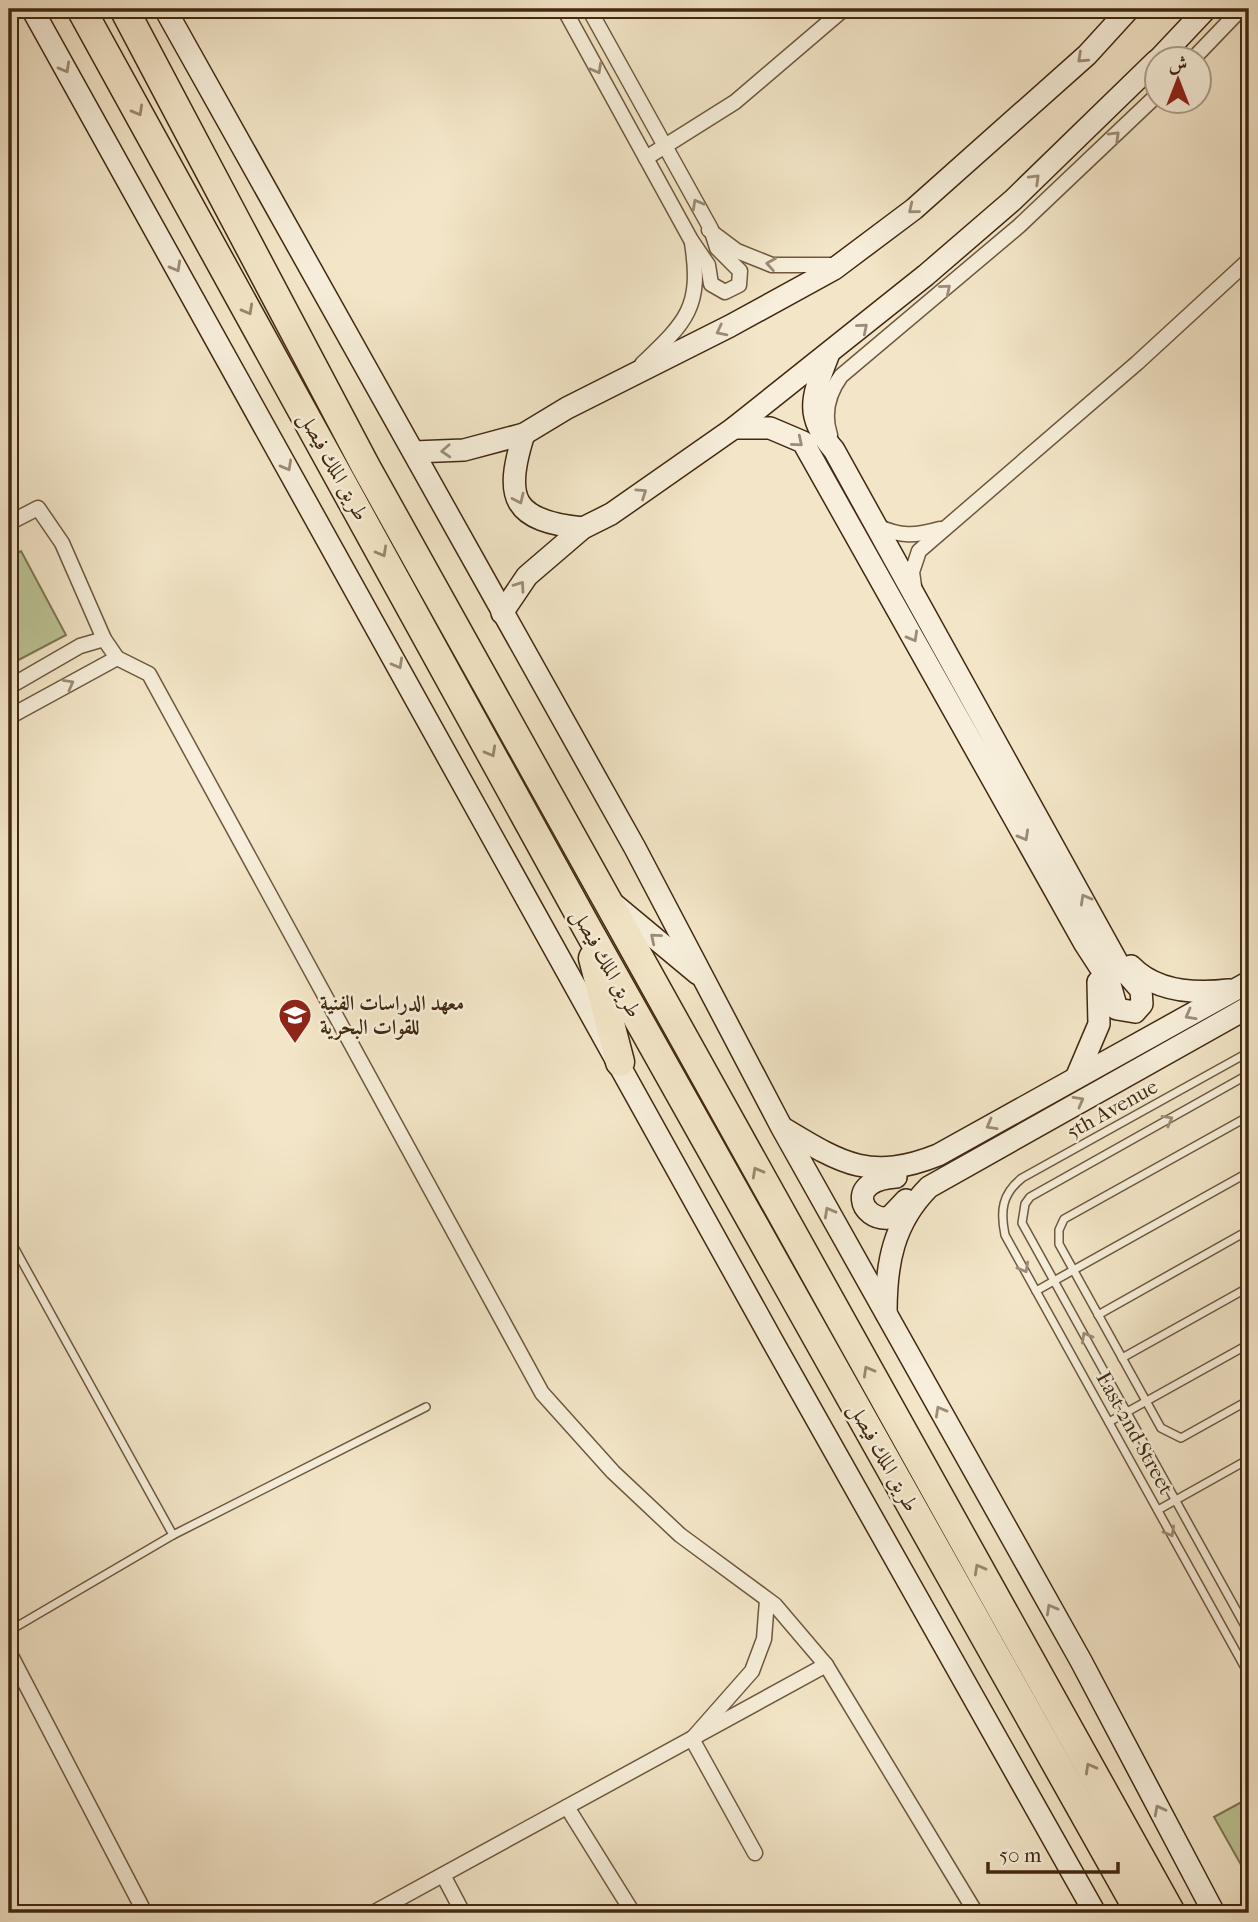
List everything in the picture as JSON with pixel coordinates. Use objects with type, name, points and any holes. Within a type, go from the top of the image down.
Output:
[{"type":"highway","name":"طريق الملك فيصل","points":[[81,9],[587,928],[1140,1913]]},
{"type":"highway","name":"طريق الملك فيصل","points":[[124,9],[359,454],[1171,1913]]},
{"type":"highway","points":[[587,928],[620,1062]]},
{"type":"main road","points":[[32,9],[620,1062],[773,1342],[1095,1913]]},
{"type":"main road","points":[[165,9],[415,452],[707,982],[782,1128],[1081,1661],[1214,1913]]},
{"type":"main road","points":[[415,452],[464,450],[524,433],[567,408],[730,327],[839,265],[914,209],[1087,54],[1129,9]]},
{"type":"main road","points":[[1170,46],[1206,9]]},
{"type":"main road","points":[[502,613],[527,576],[583,528],[611,514],[734,428],[828,356],[1013,200],[1142,75]]},
{"type":"main road","points":[[734,428],[770,428],[803,442],[1085,944],[1109,981],[1117,1009],[1135,1012],[1142,1004],[1143,994],[1125,975],[877,526],[834,450],[819,433],[813,418],[815,388],[828,356]]},
{"type":"main road","points":[[524,433],[512,481],[522,508],[536,519],[583,528]]},
{"type":"main road","points":[[603,895],[707,982]]},
{"type":"main road","points":[[1104,934],[1139,974],[1155,983],[1195,992],[1242,986]]},
{"type":"main road","points":[[1076,1078],[1095,1037],[1101,1008],[1097,975],[1085,944]]},
{"type":"main road","points":[[1242,986],[938,1155],[910,1174],[876,1178],[869,1183],[863,1196],[866,1208],[876,1216],[889,1218],[912,1193],[1249,1007]]},
{"type":"main road","points":[[782,1128],[831,1156],[862,1167],[900,1166],[938,1155]]},
{"type":"main road","points":[[886,1315],[886,1281],[898,1228],[921,1195],[948,1174]]},
{"type":"street","points":[[564,9],[691,240],[708,265],[711,284],[716,290],[733,290],[739,285],[740,271],[717,248],[711,229],[589,9]]},
{"type":"street","points":[[646,158],[735,102],[844,9]]},
{"type":"street","points":[[1205,46],[1241,9]]},
{"type":"street","points":[[834,450],[826,422],[832,389],[841,376],[1019,226],[1142,110]]},
{"type":"street","points":[[691,240],[711,229]]},
{"type":"street","points":[[711,229],[737,251],[772,265],[839,265]]},
{"type":"street","points":[[626,380],[674,334],[688,310],[697,272],[691,240]]},
{"type":"street","points":[[915,595],[912,572],[919,551],[942,528],[1118,381],[1249,260]]},
{"type":"street","points":[[9,523],[37,508],[62,543],[104,639],[117,658],[149,674],[542,1393],[613,1472],[680,1535],[767,1600],[826,1665],[976,1913]]},
{"type":"street","points":[[877,526],[900,536],[913,537],[942,528]]},
{"type":"street","points":[[9,687],[80,646],[104,639]]},
{"type":"street","points":[[9,717],[117,658]]},
{"type":"street","points":[[692,1739],[752,1671],[764,1639],[767,1600]]},
{"type":"street","points":[[9,1652],[145,1913]]},
{"type":"street","points":[[373,1913],[826,1665]]},
{"type":"street","points":[[692,1739],[755,1853]]},
{"type":"street","points":[[568,1807],[633,1913]]},
{"type":"street","points":[[443,1875],[463,1913]]},
{"type":"street","points":[[1198,1884],[1223,1913]]},
{"type":"lane","name":"5th Avenue","points":[[1003,1206],[1012,1186],[1023,1178],[1249,1052]]},
{"type":"lane","name":"5th Avenue","points":[[1025,1204],[1049,1186],[1249,1074]]},
{"type":"lane","points":[[1249,1116],[1064,1219],[1059,1230],[1059,1244],[1161,1429],[1181,1438],[1249,1400]]},
{"type":"lane","points":[[1036,1291],[1249,1172]]},
{"type":"lane","name":"East 2nd Street","points":[[1025,1204],[1022,1223],[1249,1633]]},
{"type":"lane","name":"East 2nd Street","points":[[1003,1206],[1005,1235],[1249,1675]]},
{"type":"lane","points":[[1098,1315],[1249,1230]]},
{"type":"lane","points":[[9,1238],[173,1535]]},
{"type":"lane","points":[[1122,1359],[1249,1287]]},
{"type":"lane","points":[[1109,1422],[1249,1344]]},
{"type":"lane","points":[[9,1631],[173,1535],[426,1407]]},
{"type":"lane","points":[[1158,1510],[1249,1459]]},
{"type":"green space","points":[[21,551],[66,635],[9,665],[9,557]]},
{"type":"green space","points":[[1249,1798],[1249,1879],[1214,1817]]},
{"type":"place","name":"معهد الدراسات الفنية للقوات البحرية","points":[[295,1045]]}]
